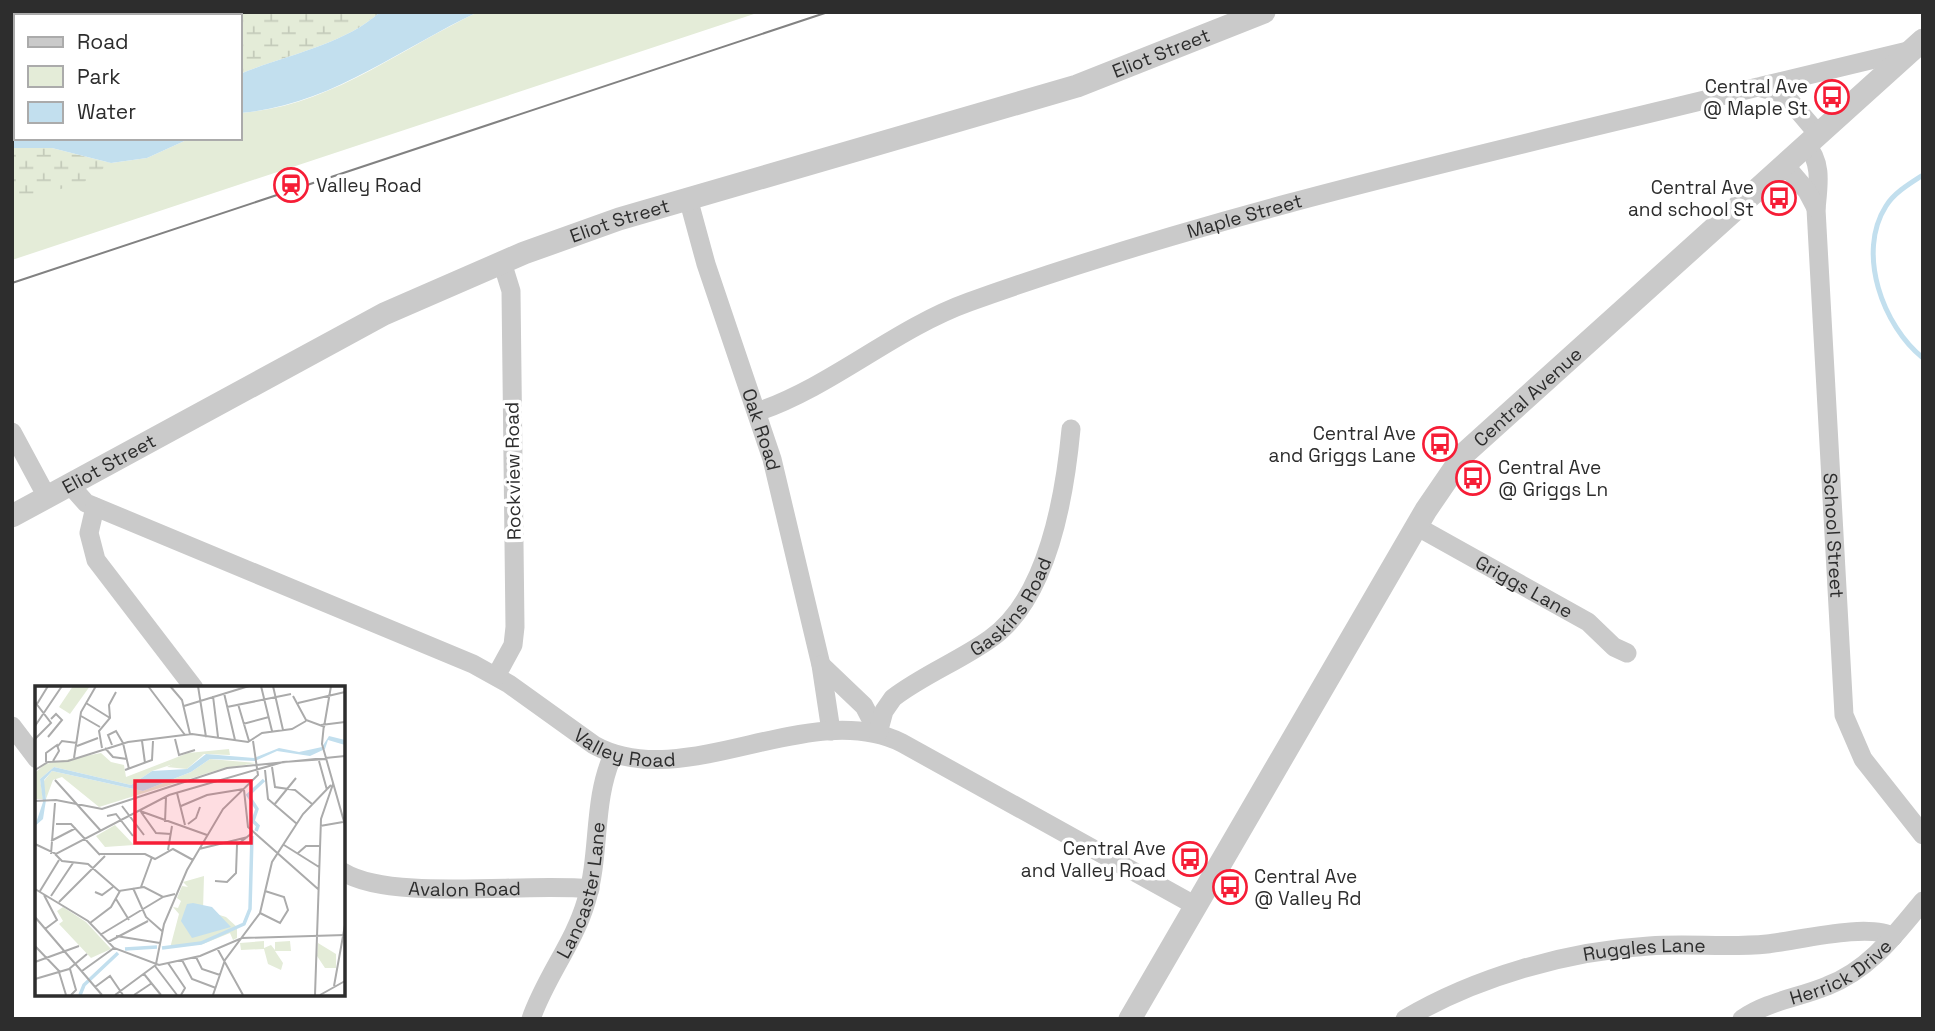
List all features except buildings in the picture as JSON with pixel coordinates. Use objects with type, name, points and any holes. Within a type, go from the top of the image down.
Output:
[{"type":"street","name":"Eliot Street","points":[[12,516],[384,314],[502,262],[600,225],[688,198],[1077,86],[1264,12]]},
{"type":"street","name":"Maple Street","points":[[757,412],[804,391],[943,313],[1092,260],[1464,160],[1758,88],[1918,45]]},
{"type":"street","name":"Central Avenue","points":[[1129,1019],[1446,477],[1472,445],[1918,45]]},
{"type":"street","points":[[1758,88],[1784,94],[1812,139]]},
{"type":"street","name":"School Street","points":[[1812,139],[1818,168],[1816,209],[1843,708],[1849,730],[1863,759],[1923,835]]},
{"type":"street","name":"School Street","points":[[1784,164],[1807,191],[1816,209]]},
{"type":"street","name":"Oak Road","points":[[688,198],[706,264],[774,466],[795,569],[821,665],[831,731]]},
{"type":"street","name":"Rockview Road","points":[[496,676],[513,645],[515,627],[511,291],[502,262]]},
{"type":"street","name":"Gaskins Road","points":[[878,733],[884,711],[893,698],[990,639],[1019,608],[1052,540],[1067,473],[1071,429]]},
{"type":"street","points":[[12,432],[47,497]]},
{"type":"street","name":"Valley Road","points":[[70,485],[79,499],[95,507],[386,626],[496,676],[583,738],[613,755],[637,760],[664,759],[831,731],[878,733],[902,743],[1196,906]]},
{"type":"street","points":[[95,507],[89,533],[96,560],[192,686]]},
{"type":"street","name":"Griggs Lane","points":[[1416,526],[1588,622],[1614,647],[1627,653]]},
{"type":"street","points":[[821,665],[864,706],[878,733]]},
{"type":"street","points":[[12,726],[35,756]]},
{"type":"street","name":"Lancaster Lane","points":[[531,1019],[544,984],[582,916],[597,855],[600,789],[613,755]]},
{"type":"street","name":"Avalon Road","points":[[345,873],[360,880],[393,886],[590,889]]},
{"type":"street","name":"Herrick Drive","points":[[1742,1019],[1771,1004],[1825,988],[1847,977],[1893,937],[1923,901]]},
{"type":"street","name":"Ruggles Lane","points":[[1405,1019],[1450,996],[1513,974],[1558,960],[1606,951],[1670,945],[1765,944],[1871,931],[1893,937]]},
{"type":"green space","points":[[380,12],[332,41],[242,73],[242,14],[108,14]]},
{"type":"green space","points":[[478,12],[760,12],[12,260],[12,148],[111,163],[147,158],[187,140],[242,140],[242,113],[304,100],[334,88]]},
{"type":"green space","points":[[12,148],[52,148],[111,163],[83,183],[12,202]]},
{"type":"water","points":[[380,12],[478,12],[334,88],[273,108],[242,113],[242,73],[332,41]]},
{"type":"water","points":[[12,46],[14,140],[187,140],[147,158],[111,163],[52,148],[12,148]]},
{"type":"waterway","points":[[1923,175],[1889,201],[1877,225],[1874,245],[1878,288],[1886,308],[1896,327],[1923,358]]},
{"type":"tram line","points":[[12,283],[828,12]]},
{"type":"place","name":"Central Ave @ Maple St","points":[[1832,97]]},
{"type":"place","name":"Valley Road","points":[[291,185]]},
{"type":"place","name":"Central Ave and school St","points":[[1779,198]]},
{"type":"place","name":"Central Ave and Griggs Lane","points":[[1440,444]]},
{"type":"place","name":"Central Ave @ Griggs Ln","points":[[1473,478]]},
{"type":"place","name":"Central Ave and Valley Road","points":[[1190,859]]},
{"type":"place","name":"Central Ave @ Valley Rd","points":[[1230,887]]}]
